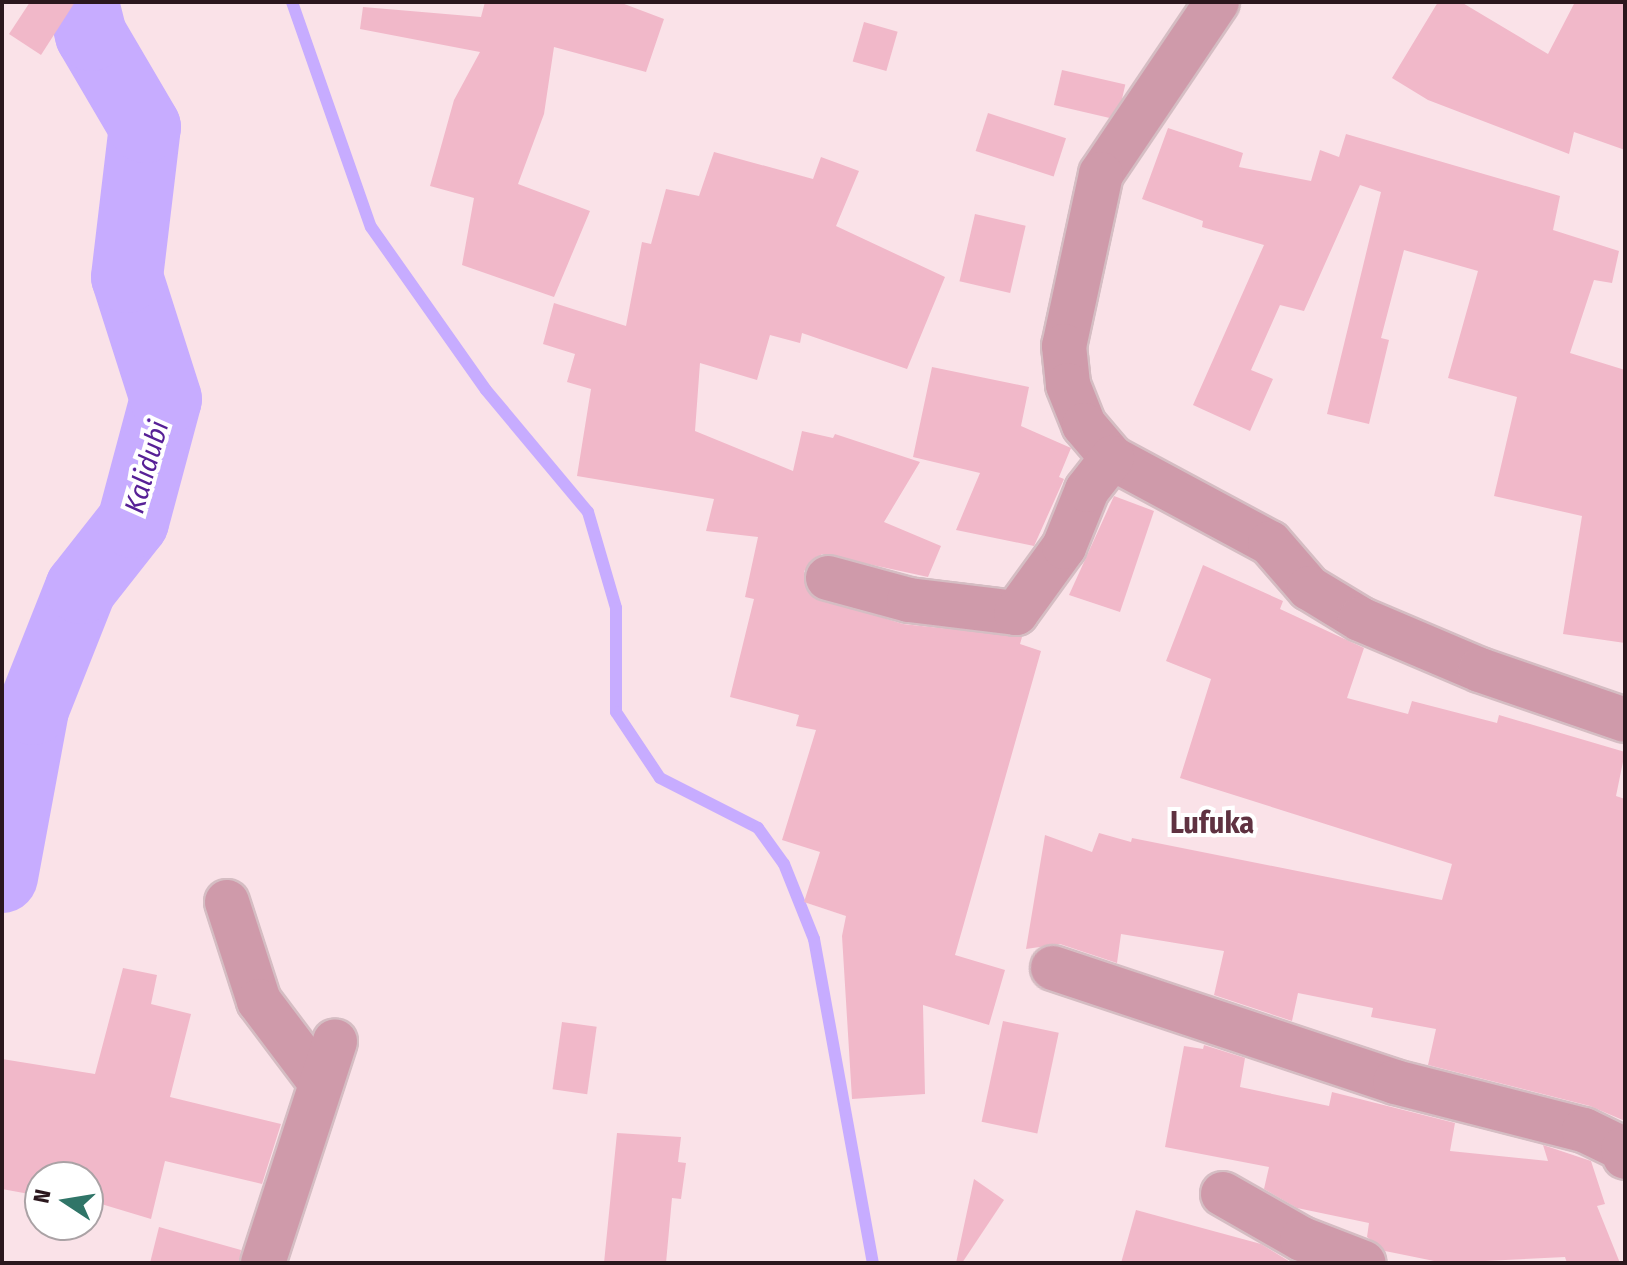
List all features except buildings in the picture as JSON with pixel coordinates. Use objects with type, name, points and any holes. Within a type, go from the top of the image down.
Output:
[{"type":"street","points":[[1217,2],[1101,174],[1064,346],[1068,385],[1084,425],[1112,458],[1270,543],[1309,588],[1360,619],[1480,670],[1625,720]]},
{"type":"street","points":[[828,578],[909,600],[1016,613],[1064,547],[1087,490],[1112,458]]},
{"type":"street","points":[[227,902],[259,1001],[320,1082]]},
{"type":"street","points":[[1053,968],[1395,1082],[1584,1130],[1623,1149],[1625,1157]]},
{"type":"street","points":[[263,1263],[335,1041]]},
{"type":"street","points":[[1223,1194],[1300,1251],[1364,1263]]},
{"type":"waterway","name":"Kalidubi","points":[[2,877],[33,709],[81,588],[133,522],[166,399],[127,277],[145,127],[91,35],[83,2]]},
{"type":"waterway","points":[[292,2],[371,227],[486,390],[588,512],[616,608],[616,712],[660,778],[758,828],[784,864],[814,939],[873,1263]]},
{"type":"district","name":"Lufuka","points":[[1212,823]]}]
